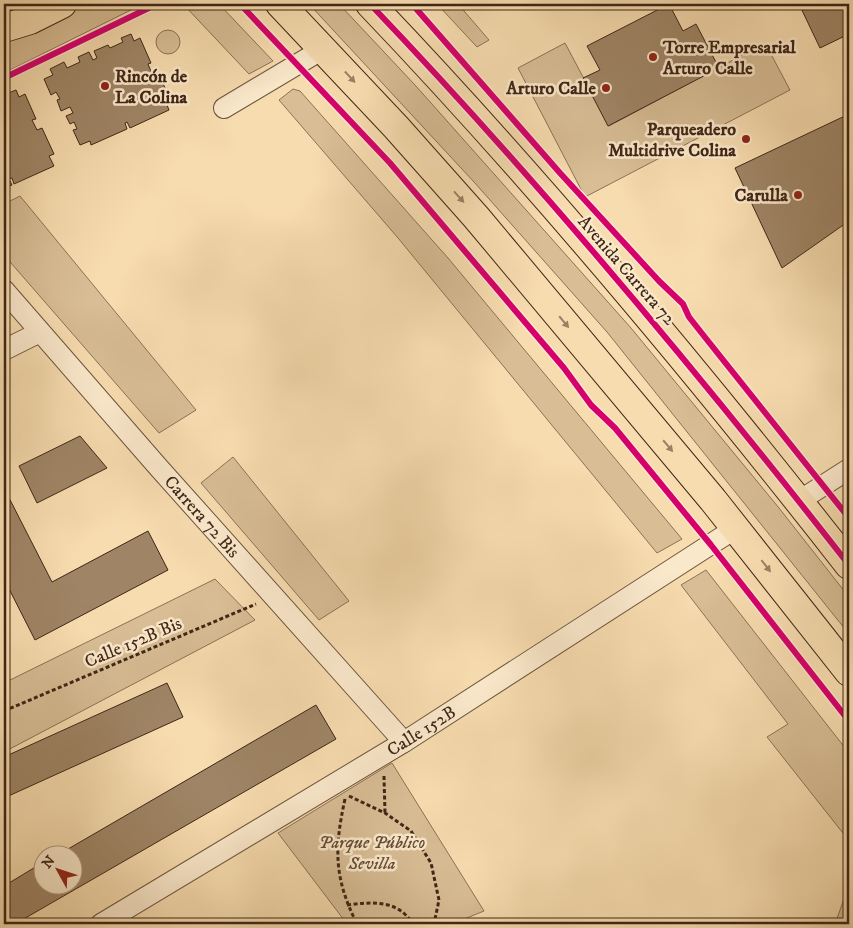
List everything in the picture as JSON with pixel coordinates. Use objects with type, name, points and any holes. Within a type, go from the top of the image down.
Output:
[{"type":"main road","points":[[4,28],[30,20],[62,4]]},
{"type":"main road","points":[[280,4],[476,217],[736,528],[849,672]]},
{"type":"main road","name":"Avenida Carrera 72","points":[[370,4],[448,87],[646,313],[849,565]]},
{"type":"street","points":[[224,108],[323,49]]},
{"type":"street","name":"Carrera 72 Bis","points":[[4,290],[273,597],[404,742]]},
{"type":"street","points":[[4,350],[40,332]]},
{"type":"street","points":[[799,501],[849,469]]},
{"type":"street","name":"Calle 152B","points":[[101,924],[404,742],[736,528]]},
{"type":"path","points":[[383,754],[385,813]]},
{"type":"path","points":[[356,924],[347,904],[339,878],[337,834],[346,794],[385,813],[411,831],[431,863],[439,900],[434,924]]},
{"type":"path","points":[[347,904],[374,902],[389,904],[406,913],[413,924]]},
{"type":"green space","points":[[4,4],[36,4],[4,16]]},
{"type":"green space","points":[[85,4],[143,4],[4,73],[4,39],[17,38]]},
{"type":"green space","points":[[183,4],[219,4],[273,61],[249,74]]},
{"type":"green space","points":[[309,4],[339,4],[415,85],[631,328],[779,508],[849,597],[849,634],[607,332],[474,182]]},
{"type":"green space","points":[[437,4],[458,4],[489,40],[477,47]]},
{"type":"green space","points":[[168,30],[177,33],[180,42],[177,51],[168,54],[159,51],[156,42],[159,33]]},
{"type":"green space","points":[[565,43],[609,126],[765,43],[790,90],[585,197],[518,68]]},
{"type":"green space","points":[[293,89],[300,91],[448,258],[682,539],[657,553],[398,238],[279,100]]},
{"type":"green space","points":[[20,196],[196,410],[159,433],[4,255],[4,204]]},
{"type":"green space","points":[[233,457],[349,601],[319,620],[201,483]]},
{"type":"green space","points":[[706,570],[849,753],[849,856],[846,837],[767,737],[788,724],[681,585]]},
{"type":"green space","points":[[215,579],[255,620],[4,752],[4,683]]},
{"type":"green space","name":"Parque Público Sevilla","points":[[392,763],[484,911],[452,924],[347,924],[278,833]]},
{"type":"green space","points":[[849,885],[849,924],[835,924]]},
{"type":"building","name":"Torre Empresarial Arturo Calle","points":[[669,4],[683,31],[696,24],[719,68],[608,126],[583,78],[600,70],[587,46]]},
{"type":"building","points":[[799,4],[849,4],[849,34],[820,48]]},
{"type":"building","name":"Rincón de La Colina","points":[[131,34],[134,41],[140,38],[151,63],[148,64],[152,74],[158,71],[169,98],[165,100],[169,110],[130,128],[127,122],[125,123],[127,129],[91,145],[90,141],[80,145],[73,130],[77,129],[74,122],[70,124],[66,116],[73,113],[70,107],[61,111],[57,100],[60,99],[56,92],[51,95],[44,79],[53,75],[50,69],[64,62],[67,68],[80,62],[78,57],[89,52],[93,60],[97,58],[94,51],[108,45],[110,48],[123,42],[121,38]]},
{"type":"building","points":[[16,90],[19,97],[25,94],[36,119],[32,120],[37,130],[42,128],[54,154],[49,156],[54,166],[14,184],[12,178],[9,179],[12,185],[4,188],[4,100],[7,98],[6,94]]},
{"type":"building","name":"Carulla","points":[[849,114],[849,221],[782,268],[735,168]]},
{"type":"building","points":[[80,436],[107,468],[37,503],[19,466]]},
{"type":"building","points":[[4,488],[52,582],[148,531],[168,570],[35,640],[4,579]]},
{"type":"building","points":[[167,683],[183,717],[4,798],[4,757]]},
{"type":"building","points":[[316,705],[336,739],[82,885],[82,846],[73,846]]},
{"type":"building","points":[[32,869],[32,896],[64,896],[15,924],[4,924],[4,886]]},
{"type":"cycle path","points":[[4,78],[157,4]]},
{"type":"cycle path","points":[[240,4],[390,163],[564,368],[591,405],[615,428],[711,545],[849,721]]},
{"type":"cycle path","points":[[370,4],[495,140],[617,279],[849,565]]},
{"type":"cycle path","points":[[412,4],[560,173],[659,281],[683,304],[689,317],[849,518]]},
{"type":"place","name":"Torre Empresarial Arturo Calle","points":[[653,57]]},
{"type":"place","name":"Rincón de La Colina","points":[[105,86]]},
{"type":"place","name":"Arturo Calle","points":[[606,88]]},
{"type":"place","name":"Parqueadero Multidrive Colina","points":[[746,139]]},
{"type":"place","name":"Carulla","points":[[798,195]]}]
